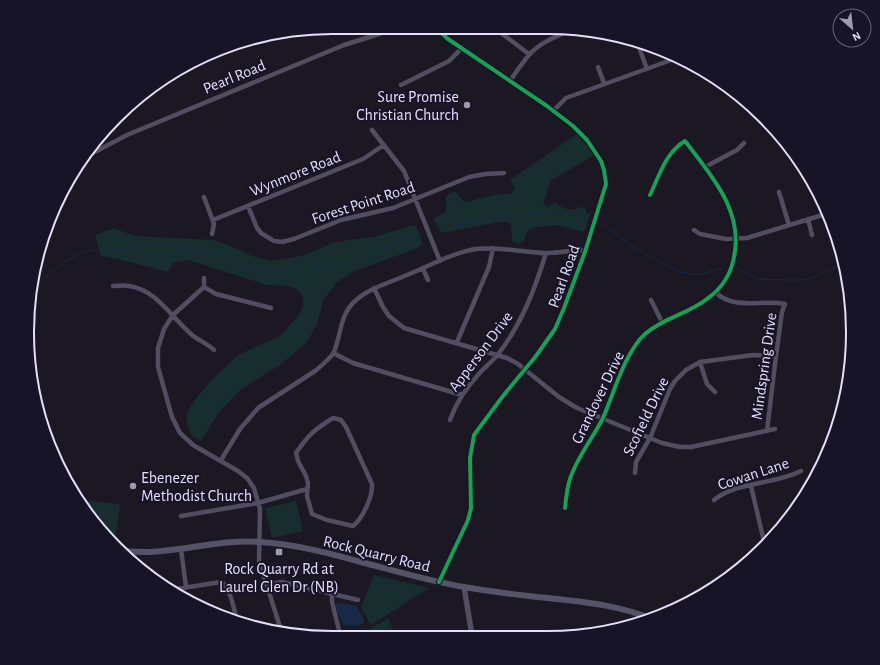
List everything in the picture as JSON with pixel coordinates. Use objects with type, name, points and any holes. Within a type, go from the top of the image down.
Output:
[{"type":"main road","name":"Rock Quarry Road","points":[[130,552],[140,553],[223,543],[259,542],[287,545],[331,554],[464,587],[614,607],[641,616]]},
{"type":"street","name":"Pearl Road","points":[[96,152],[127,135],[344,45],[380,34]]},
{"type":"street","name":"Pearl Road","points":[[439,582],[468,520],[471,508],[470,458],[474,435],[502,396],[525,370],[555,329],[585,250],[606,184],[601,161],[587,140],[573,126],[553,110],[461,49],[443,34]]},
{"type":"street","points":[[502,34],[529,54]]},
{"type":"street","points":[[510,81],[529,54],[540,45],[561,35]]},
{"type":"street","points":[[401,85],[449,61],[461,49]]},
{"type":"street","points":[[640,50],[647,69]]},
{"type":"street","points":[[553,110],[566,98],[670,61]]},
{"type":"street","points":[[598,67],[604,84]]},
{"type":"street","points":[[372,130],[404,170],[440,261]]},
{"type":"street","name":"Grandover Drive","points":[[565,508],[566,493],[573,470],[602,419],[629,356],[636,345],[651,329],[662,322],[695,307],[715,292],[729,274],[733,264],[736,239],[732,213],[705,167],[685,141],[668,157],[650,195]]},
{"type":"street","points":[[705,167],[737,150],[744,143]]},
{"type":"street","name":"Wynmore Road","points":[[213,220],[363,159],[384,145]]},
{"type":"street","name":"Forest Point Road","points":[[248,206],[257,228],[261,233],[274,241],[282,242],[294,239],[341,220],[392,208],[469,177],[504,173]]},
{"type":"street","points":[[779,192],[789,225]]},
{"type":"street","points":[[204,197],[214,224],[212,234]]},
{"type":"street","points":[[694,230],[700,234],[726,239],[748,238],[822,215]]},
{"type":"street","points":[[808,219],[812,235]]},
{"type":"street","points":[[221,460],[240,428],[258,408],[315,371],[333,353],[342,320],[348,310],[358,298],[374,288],[465,252],[493,248],[546,253],[585,250]]},
{"type":"street","points":[[457,342],[489,267],[493,248]]},
{"type":"street","name":"Apperson Drive","points":[[450,420],[462,395],[476,377],[498,355],[510,338],[525,311],[538,280],[546,253]]},
{"type":"street","points":[[423,269],[428,280]]},
{"type":"street","points":[[204,278],[204,287],[173,315],[164,329],[160,339],[157,358],[158,367],[172,417],[180,433],[193,445],[238,470],[247,478],[254,488],[260,509],[259,560],[280,626]]},
{"type":"street","points":[[113,286],[128,286],[145,291],[156,298],[192,335],[208,344],[214,350]]},
{"type":"street","points":[[204,287],[216,294],[271,308]]},
{"type":"street","points":[[374,288],[389,316],[404,328],[457,342],[515,362],[569,404],[602,419],[672,446],[690,447],[775,429]]},
{"type":"street","name":"Mindspring Drive","points":[[715,292],[725,300],[740,303],[785,304],[782,312],[767,431]]},
{"type":"street","points":[[651,300],[662,322]]},
{"type":"street","points":[[333,353],[353,363],[462,395]]},
{"type":"street","name":"Scofield Drive","points":[[635,473],[636,462],[650,438],[670,389],[675,381],[686,370],[700,362],[753,354],[776,356]]},
{"type":"street","points":[[700,362],[707,384],[715,392]]},
{"type":"street","points":[[333,418],[341,420],[346,427],[372,484],[372,491],[360,521],[353,526],[327,520],[312,514],[307,496],[308,489],[306,476],[298,461],[296,453],[317,428],[333,418]]},
{"type":"street","name":"Cowan Lane","points":[[714,500],[720,494],[782,479],[801,471]]},
{"type":"street","points":[[751,486],[763,537]]},
{"type":"street","points":[[181,516],[258,503],[308,489]]},
{"type":"street","points":[[181,549],[186,587]]},
{"type":"street","points":[[179,588],[217,582],[224,584],[229,592],[236,614]]},
{"type":"street","points":[[267,586],[282,582],[358,600]]},
{"type":"street","points":[[464,587],[471,631]]},
{"type":"street","points":[[332,594],[332,602],[339,631]]},
{"type":"green space","points":[[577,134],[595,155],[551,180],[543,203],[548,207],[555,202],[567,209],[581,207],[585,208],[587,214],[591,213],[584,232],[557,225],[532,228],[528,231],[523,242],[519,244],[512,241],[511,225],[508,222],[498,222],[442,233],[433,219],[446,211],[446,196],[454,191],[462,200],[466,202],[494,195],[512,193],[515,189],[510,180]]},
{"type":"green space","points":[[410,226],[416,226],[423,244],[418,248],[355,271],[337,282],[324,299],[317,324],[307,342],[280,365],[240,390],[219,412],[201,441],[192,436],[187,424],[187,412],[197,397],[238,355],[280,336],[299,315],[303,306],[303,298],[299,291],[290,286],[267,285],[188,260],[173,263],[168,272],[101,256],[95,235],[114,228],[134,236],[213,240],[226,244],[252,256],[270,261],[305,255],[335,242],[378,236]]},
{"type":"green space","points":[[89,501],[120,504],[116,538],[108,529],[89,504]]},
{"type":"green space","points":[[296,501],[303,531],[272,538],[265,508]]},
{"type":"green space","points":[[374,575],[429,588],[371,625],[361,607]]},
{"type":"green space","points":[[389,618],[393,631],[365,631]]},
{"type":"water","points":[[35,310],[37,319],[34,324]]},
{"type":"water","points":[[339,603],[357,606],[365,622],[351,626],[343,625],[335,605]]},
{"type":"waterway","points":[[438,227],[473,223],[522,214],[546,212],[569,212],[588,218]]},
{"type":"waterway","points":[[601,223],[635,248],[681,272],[698,275],[722,268]]},
{"type":"waterway","points":[[38,285],[60,265],[87,251],[126,250],[147,244],[161,244],[204,251],[256,268],[281,270],[306,269],[323,268],[349,263],[422,233]]},
{"type":"waterway","points":[[737,268],[759,279],[805,280],[838,266]]},
{"type":"cycle path","points":[[439,582],[468,520],[471,508],[470,458],[474,435],[503,396],[536,356],[555,329],[585,252],[606,184],[601,161],[587,140],[573,126],[547,106],[443,34]]},
{"type":"cycle path","points":[[565,508],[568,486],[573,471],[603,418],[626,362],[638,342],[652,329],[692,309],[712,295],[725,281],[733,263],[736,240],[730,209],[715,181],[685,141],[678,146],[668,158],[650,195]]},
{"type":"place","name":"Sure Promise Christian Church","points":[[467,105]]},
{"type":"place","name":"Ebenezer Methodist Church","points":[[133,486]]},
{"type":"place","name":"Rock Quarry Rd at Laurel Glen Dr (NB)","points":[[279,552]]}]
